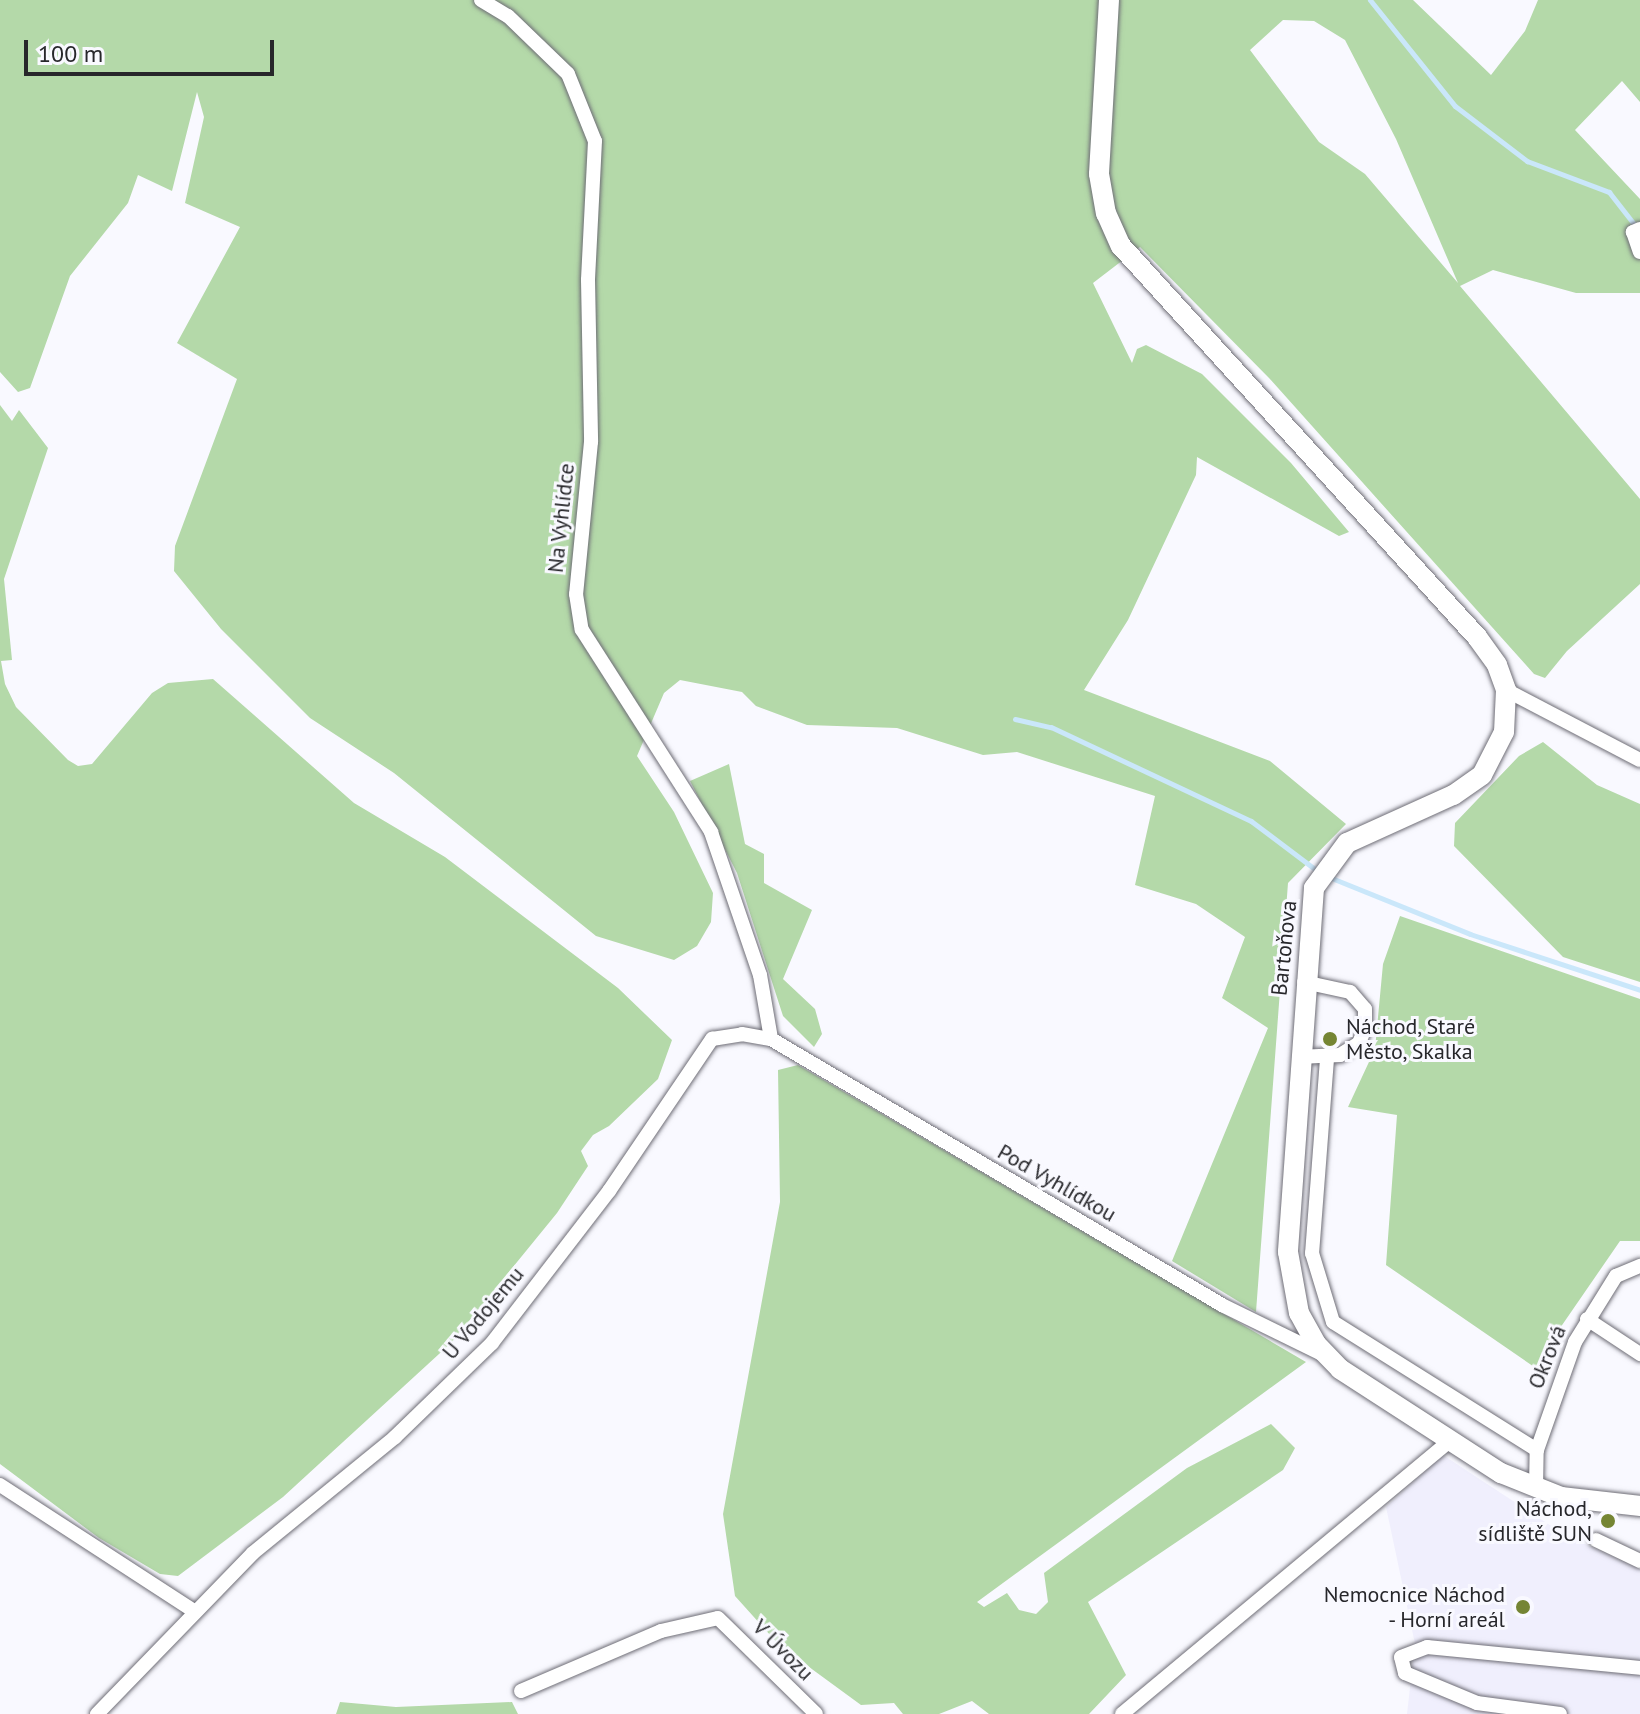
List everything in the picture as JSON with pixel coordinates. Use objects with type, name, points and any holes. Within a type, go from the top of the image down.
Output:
[{"type":"street","name":"Na Vyhlídce","points":[[481,0],[508,16],[568,74],[595,141],[588,280],[591,442],[576,594],[582,630],[711,832],[760,975],[771,1039]]},
{"type":"street","name":"Bartoňova","points":[[1109,0],[1101,187],[1112,230],[1144,275],[1477,637],[1497,665],[1506,690],[1504,732],[1482,775],[1453,795],[1347,843],[1327,863],[1310,906],[1299,1057],[1290,1276],[1299,1313],[1326,1356],[1450,1441],[1536,1489],[1640,1506]]},
{"type":"street","points":[[1640,229],[1633,232],[1640,252]]},
{"type":"street","points":[[1506,690],[1640,760]]},
{"type":"street","points":[[1299,1057],[1327,1059],[1359,1043],[1365,1009],[1350,992],[1304,982]]},
{"type":"street","name":"U Vodojemu","points":[[97,1714],[253,1553],[442,1395],[492,1343],[609,1191],[712,1039],[742,1034],[771,1039]]},
{"type":"street","name":"Pod Vyhlídkou","points":[[771,1039],[1222,1305],[1326,1356]]},
{"type":"street","points":[[1327,1059],[1312,1253],[1333,1322],[1537,1450]]},
{"type":"street","name":"Okrová","points":[[1536,1489],[1537,1450],[1562,1370],[1587,1319],[1616,1276],[1640,1266]]},
{"type":"street","points":[[1587,1319],[1640,1354]]},
{"type":"street","points":[[1122,1714],[1450,1441]]},
{"type":"street","points":[[0,1485],[194,1611]]},
{"type":"street","points":[[1596,1540],[1640,1561]]},
{"type":"street","name":"V Úvozu","points":[[521,1691],[661,1631],[718,1618],[816,1714]]},
{"type":"street","points":[[1560,1714],[1489,1705],[1405,1673],[1401,1657],[1427,1647],[1640,1668]]},
{"type":"shaded area","name":"Nemocnice Náchod - Horní areál","points":[[1443,1455],[1565,1535],[1640,1569],[1640,1714],[1407,1714],[1415,1644],[1386,1507]]},
{"type":"green space","points":[[0,0],[1413,0],[1491,75],[1525,31],[1538,0],[1640,0],[1640,102],[1622,81],[1575,130],[1640,199],[1640,293],[1576,293],[1493,270],[1460,286],[1640,499],[1640,584],[1567,651],[1545,678],[1534,674],[1269,378],[1140,247],[1093,283],[1132,363],[1137,349],[1146,345],[1202,374],[1291,463],[1349,532],[1339,536],[1197,457],[1196,475],[1128,620],[1084,690],[1270,761],[1346,824],[1288,883],[1256,1312],[1172,1261],[1268,1028],[1222,998],[1245,937],[1196,904],[1135,885],[1155,796],[1017,752],[983,755],[897,728],[807,725],[756,706],[742,692],[680,680],[664,693],[637,756],[674,812],[713,893],[711,922],[697,946],[674,960],[596,936],[394,773],[310,718],[221,629],[174,571],[175,546],[237,379],[177,343],[240,227],[185,203],[204,117],[197,92],[172,191],[138,175],[128,203],[70,276],[30,388],[18,392],[0,372]],"holes":[[[1283,20],[1314,21],[1345,40],[1396,139],[1458,283],[1365,174],[1319,142],[1250,50]]]},
{"type":"green space","points":[[0,405],[12,421],[19,410],[48,448],[4,579],[12,660],[1,661],[5,684],[16,707],[68,760],[78,766],[92,764],[152,693],[168,683],[213,679],[354,803],[445,857],[618,988],[672,1040],[658,1079],[609,1126],[593,1135],[581,1151],[588,1166],[557,1213],[451,1343],[283,1497],[178,1576],[160,1574],[99,1538],[0,1464]]},
{"type":"green space","points":[[1543,742],[1597,785],[1640,804],[1640,982],[1563,957],[1454,846],[1455,823],[1519,756]]},
{"type":"green space","points":[[729,764],[745,844],[764,854],[764,883],[812,910],[783,979],[815,1009],[822,1034],[814,1047],[783,1016],[737,873],[690,781]]},
{"type":"green space","points":[[1400,916],[1640,999],[1640,1241],[1620,1241],[1558,1331],[1543,1373],[1386,1265],[1397,1115],[1348,1107],[1375,1049],[1383,964]]},
{"type":"green space","points":[[798,1065],[1306,1362],[977,1602],[984,1607],[1007,1593],[1019,1610],[1036,1614],[1048,1602],[1044,1573],[1187,1468],[1271,1424],[1295,1448],[1283,1470],[1088,1602],[1126,1675],[1089,1714],[989,1714],[972,1701],[939,1714],[903,1714],[894,1703],[861,1705],[779,1645],[735,1596],[723,1514],[780,1202],[778,1070]]},
{"type":"green space","points":[[340,1702],[396,1707],[512,1702],[518,1714],[336,1714]]},
{"type":"waterway","points":[[1370,0],[1455,106],[1527,161],[1609,192],[1637,228]]},
{"type":"waterway","points":[[1015,719],[1051,727],[1251,821],[1320,873]]},
{"type":"waterway","points":[[1329,877],[1470,934],[1640,990]]},
{"type":"place","name":"Náchod, Staré Město, Skalka","points":[[1330,1039]]},
{"type":"place","name":"Náchod, sídliště SUN","points":[[1608,1521]]},
{"type":"place","name":"Nemocnice Náchod - Horní areál","points":[[1523,1607]]}]
